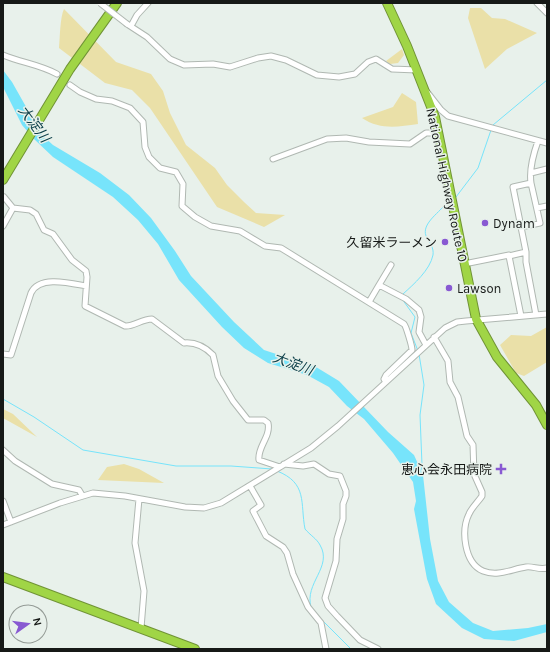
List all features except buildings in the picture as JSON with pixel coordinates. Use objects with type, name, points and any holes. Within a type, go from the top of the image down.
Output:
[{"type":"highway","points":[[3,180],[47,105],[96,31],[117,3]]},
{"type":"highway","name":"National Highway Route 10","points":[[386,3],[417,70],[439,134],[476,319],[497,357],[536,405],[547,425]]},
{"type":"highway","points":[[3,576],[195,649]]},
{"type":"street","points":[[100,3],[147,37],[170,59],[184,65],[213,64],[230,67],[258,58],[271,56],[286,60],[322,77],[348,76],[355,74],[368,62],[376,58],[392,69],[417,70]]},
{"type":"street","points":[[129,25],[148,3]]},
{"type":"street","points":[[537,3],[547,13]]},
{"type":"street","points":[[3,55],[22,62],[43,66],[57,74]]},
{"type":"street","points":[[70,85],[80,92],[90,96],[112,101],[130,108],[143,122],[145,146],[149,157],[160,168],[176,172],[183,184],[182,206],[195,217],[211,226],[243,231],[265,246],[281,248],[406,326],[406,334],[412,347],[411,352],[386,375],[384,379],[386,382]]},
{"type":"street","points":[[425,90],[441,110],[448,116],[547,143]]},
{"type":"street","points":[[273,159],[327,139],[346,138],[369,142],[410,144],[426,133],[433,133],[434,135],[439,134]]},
{"type":"street","points":[[520,227],[540,223],[530,173],[532,158],[538,141]]},
{"type":"street","points":[[530,173],[547,169]]},
{"type":"street","points":[[531,184],[513,187],[526,252],[526,262],[536,315]]},
{"type":"street","points":[[4,197],[13,208],[30,210],[36,214],[44,230],[53,234],[72,260],[86,271],[84,304],[89,308],[128,327],[141,320],[152,319],[184,343],[190,342],[208,350],[215,359],[218,376],[233,401],[248,420],[264,420],[268,423],[268,432],[260,449],[259,460],[278,468],[314,464],[329,474],[340,476],[346,491],[346,496],[343,504],[343,519],[337,539],[336,561],[326,598],[328,606],[336,616],[360,640],[378,649]]},
{"type":"street","points":[[537,208],[547,206]]},
{"type":"street","points":[[3,226],[13,208]]},
{"type":"street","points":[[464,264],[526,252]]},
{"type":"street","points":[[509,256],[521,316]]},
{"type":"street","points":[[369,302],[391,265]]},
{"type":"street","points":[[3,354],[11,355],[31,293],[35,286],[54,281],[86,286]]},
{"type":"street","points":[[379,285],[406,299],[420,314],[419,332],[426,345]]},
{"type":"street","points":[[3,525],[82,495],[102,493],[185,507],[204,508],[221,503],[311,448],[367,400],[434,337],[451,324],[476,319],[547,314]]},
{"type":"street","points":[[434,337],[448,362],[450,382],[458,397],[467,436],[473,445],[474,474],[482,492],[482,496],[474,505],[467,518],[466,534],[469,556],[480,569],[488,572],[508,572],[527,567],[541,570],[547,568]]},
{"type":"street","points":[[3,450],[15,461],[52,484],[79,490],[82,495]]},
{"type":"street","points":[[250,486],[261,504],[253,511],[266,536],[283,547],[287,553],[293,574],[308,607],[320,623],[326,649]]},
{"type":"street","points":[[139,499],[135,543],[144,591],[140,628]]},
{"type":"street","points":[[3,501],[11,522]]},
{"type":"shaded area","points":[[470,8],[481,8],[492,18],[505,19],[537,33],[507,49],[485,69],[468,18]]},
{"type":"shaded area","points":[[64,9],[116,62],[151,74],[163,91],[170,113],[186,145],[215,168],[227,185],[244,202],[256,213],[285,215],[264,227],[217,207],[150,108],[132,90],[105,83],[59,48],[61,22]]},
{"type":"shaded area","points":[[402,49],[404,55],[398,63],[390,64],[386,61]]},
{"type":"shaded area","points":[[402,93],[416,102],[418,124],[389,127],[369,122],[362,118],[393,107]]},
{"type":"shaded area","points":[[547,327],[547,362],[524,376],[516,373],[500,345],[511,335],[531,336]]},
{"type":"shaded area","points":[[3,409],[13,414],[37,437],[3,418]]},
{"type":"shaded area","points":[[124,464],[139,469],[164,483],[98,480],[107,467]]},
{"type":"water","name":"大淀川","points":[[3,70],[12,82],[42,135],[53,145],[100,173],[129,195],[151,218],[191,276],[234,322],[264,350],[316,367],[339,381],[388,432],[414,455],[423,475],[430,539],[438,581],[449,602],[473,623],[493,631],[528,628],[547,624],[547,632],[514,641],[484,639],[462,628],[436,604],[427,579],[414,509],[416,501],[413,482],[393,453],[364,419],[347,406],[329,387],[307,375],[268,363],[244,348],[222,327],[179,280],[158,244],[138,220],[113,197],[53,157],[22,125],[3,87]]},
{"type":"waterway","points":[[493,125],[547,80]]},
{"type":"waterway","points":[[456,197],[478,168],[491,130]]},
{"type":"waterway","points":[[403,294],[429,266],[433,255],[433,250],[425,234],[426,229],[430,221],[443,207]]},
{"type":"waterway","points":[[402,299],[415,317],[411,333],[418,351]]},
{"type":"waterway","points":[[419,354],[424,385],[420,415],[421,470]]},
{"type":"waterway","points":[[3,399],[34,417],[83,450],[176,466],[231,466],[272,469]]},
{"type":"waterway","points":[[277,471],[294,481],[298,488],[301,495],[305,529],[319,543],[323,553],[321,568],[311,590],[311,607]]},
{"type":"waterway","points":[[323,621],[351,649]]},
{"type":"place","name":"Dynam","points":[[485,223]]},
{"type":"place","name":"久留米ラーメン","points":[[445,242]]},
{"type":"place","name":"Lawson","points":[[449,288]]},
{"type":"place","name":"恵心会永田病院","points":[[501,469]]}]
